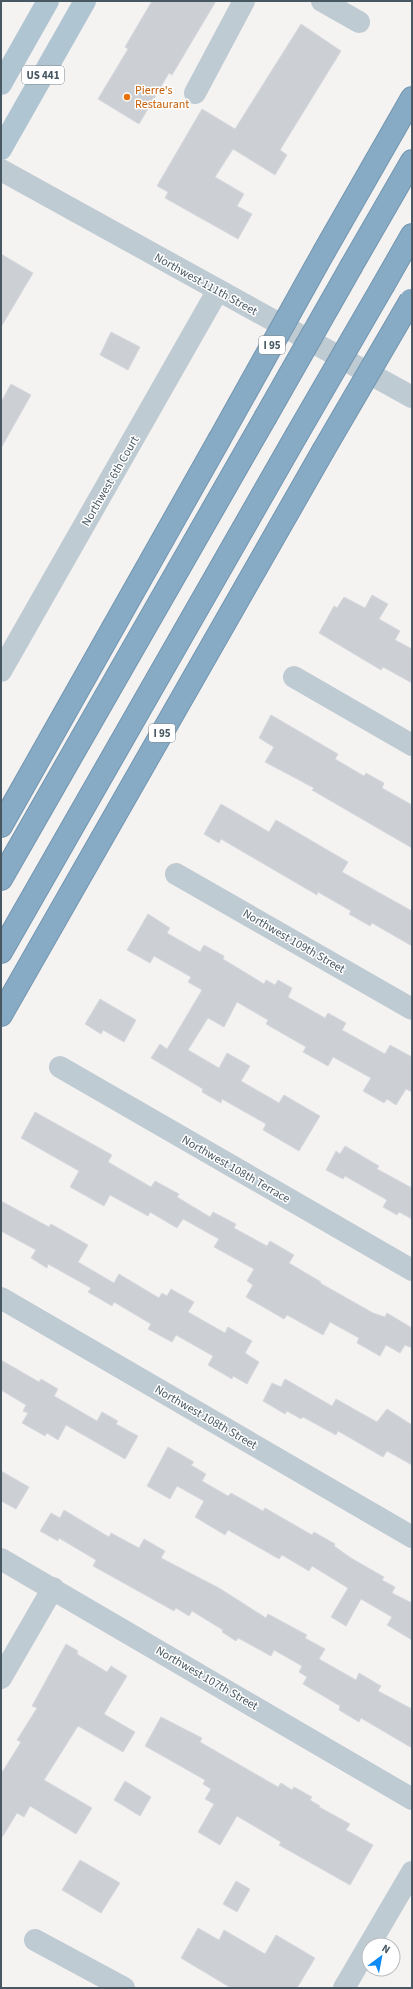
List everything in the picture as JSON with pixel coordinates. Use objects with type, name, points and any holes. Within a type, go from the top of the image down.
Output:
[{"type":"highway","name":"I 95","points":[[1,826],[412,98]]},
{"type":"highway","points":[[1,879],[412,161]]},
{"type":"highway","points":[[1,952],[412,235]]},
{"type":"highway","name":"I 95","points":[[1,1015],[411,299]]},
{"type":"main road","name":"US 441","points":[[1,84],[48,1]]},
{"type":"main road","name":"US 441","points":[[1,149],[85,1]]},
{"type":"street","points":[[195,93],[244,1]]},
{"type":"street","points":[[322,1],[359,22]]},
{"type":"street","name":"Northwest 111th Street","points":[[1,170],[412,397]]},
{"type":"street","name":"Northwest 6th Court","points":[[1,671],[218,290]]},
{"type":"street","points":[[294,677],[412,745]]},
{"type":"street","name":"Northwest 109th Street","points":[[176,874],[412,1009]]},
{"type":"street","name":"Northwest 108th Terrace","points":[[60,1067],[412,1270]]},
{"type":"street","name":"Northwest 108th Street","points":[[1,1298],[412,1537]]},
{"type":"street","name":"Northwest 107th Street","points":[[1,1559],[412,1799]]},
{"type":"street","points":[[1,1678],[53,1588]]},
{"type":"street","points":[[344,1988],[412,1872]]},
{"type":"street","points":[[35,1940],[124,1988]]},
{"type":"building","points":[[152,1],[216,1],[172,75],[169,73],[139,124],[98,99],[128,49],[125,47]]},
{"type":"building","points":[[301,24],[341,51],[280,150],[287,155],[275,175],[233,149],[215,177],[244,194],[237,206],[252,214],[238,239],[165,198],[168,192],[157,186],[202,109],[235,129]]},
{"type":"building","points":[[1,254],[33,273],[1,327]]},
{"type":"building","points":[[111,332],[140,347],[128,370],[100,355]]},
{"type":"building","points":[[11,384],[31,395],[1,448],[1,402]]},
{"type":"building","points":[[372,595],[388,604],[379,619],[400,631],[395,640],[412,649],[412,683],[383,667],[381,670],[319,633],[334,606],[337,608],[344,597],[365,608]]},
{"type":"building","points":[[271,715],[338,754],[335,759],[364,776],[366,773],[384,783],[382,788],[412,805],[412,848],[312,790],[314,788],[265,762],[274,747],[259,738]]},
{"type":"building","points":[[221,804],[269,832],[276,820],[348,862],[342,872],[412,911],[412,946],[372,923],[370,926],[349,914],[351,911],[318,892],[317,895],[221,839],[219,843],[204,834]]},
{"type":"building","points":[[148,914],[170,928],[167,933],[200,952],[204,945],[224,956],[223,959],[264,984],[266,980],[275,985],[278,980],[292,988],[288,997],[325,1018],[328,1013],[346,1023],[342,1030],[385,1054],[390,1045],[412,1057],[412,1092],[406,1089],[396,1105],[387,1099],[384,1103],[363,1091],[371,1078],[333,1057],[328,1066],[303,1052],[306,1047],[266,1024],[268,1020],[237,1002],[224,1027],[208,1018],[188,1050],[219,1068],[227,1053],[250,1066],[241,1081],[279,1103],[284,1095],[320,1116],[299,1151],[263,1130],[266,1124],[222,1099],[221,1103],[202,1092],[203,1089],[151,1058],[160,1044],[167,1049],[202,990],[188,982],[191,977],[154,956],[150,963],[127,950]]},
{"type":"building","points":[[100,999],[136,1020],[124,1042],[103,1030],[101,1034],[85,1024]]},
{"type":"building","points":[[35,1112],[112,1155],[108,1162],[151,1187],[155,1181],[179,1194],[177,1197],[210,1217],[213,1212],[236,1224],[234,1228],[267,1246],[270,1241],[294,1255],[289,1263],[321,1282],[320,1283],[373,1313],[385,1317],[387,1313],[412,1328],[412,1348],[405,1345],[400,1353],[386,1345],[380,1356],[357,1343],[359,1338],[330,1322],[323,1335],[287,1315],[284,1319],[246,1297],[253,1285],[247,1281],[254,1269],[214,1247],[219,1239],[183,1219],[177,1228],[150,1212],[148,1216],[110,1195],[104,1206],[70,1187],[79,1171],[21,1138]]},
{"type":"building","points":[[345,1146],[379,1166],[377,1169],[412,1188],[412,1219],[399,1212],[397,1215],[383,1207],[387,1200],[345,1176],[343,1179],[326,1170],[336,1151],[340,1154]]},
{"type":"building","points":[[1,1201],[49,1227],[51,1224],[88,1245],[78,1262],[114,1283],[119,1274],[159,1298],[162,1293],[167,1296],[171,1289],[194,1302],[188,1312],[225,1333],[228,1327],[252,1341],[245,1353],[259,1362],[247,1384],[233,1376],[232,1379],[208,1365],[213,1356],[176,1335],[172,1342],[148,1329],[151,1324],[114,1302],[112,1306],[88,1292],[91,1288],[48,1264],[47,1268],[31,1258],[36,1250],[1,1231]]},
{"type":"building","points":[[1,1360],[39,1382],[41,1379],[58,1389],[54,1396],[97,1421],[102,1412],[118,1421],[116,1424],[138,1436],[125,1459],[66,1425],[58,1440],[47,1433],[45,1436],[22,1423],[28,1413],[23,1411],[26,1405],[1,1390]]},
{"type":"building","points":[[285,1379],[332,1406],[336,1399],[377,1422],[387,1409],[412,1425],[412,1465],[387,1451],[383,1457],[338,1431],[336,1435],[303,1417],[301,1419],[287,1411],[285,1414],[263,1401],[272,1383],[281,1387]]},
{"type":"building","points":[[168,1447],[194,1462],[191,1465],[206,1474],[202,1481],[228,1496],[231,1493],[263,1511],[265,1508],[312,1535],[314,1532],[335,1544],[334,1546],[351,1558],[384,1577],[382,1580],[395,1587],[392,1593],[412,1603],[412,1640],[387,1625],[392,1617],[361,1599],[346,1626],[331,1617],[348,1588],[312,1566],[309,1571],[282,1555],[279,1559],[228,1530],[225,1535],[195,1517],[204,1501],[177,1486],[170,1499],[147,1486]]},
{"type":"building","points":[[1,1471],[29,1487],[16,1509],[1,1501]]},
{"type":"building","points":[[64,1510],[109,1537],[111,1533],[139,1548],[144,1539],[165,1551],[161,1558],[219,1588],[266,1618],[268,1614],[307,1635],[305,1638],[325,1649],[319,1659],[356,1680],[359,1673],[381,1686],[378,1691],[412,1709],[412,1748],[361,1718],[359,1722],[339,1710],[340,1706],[303,1684],[307,1677],[299,1672],[302,1666],[274,1650],[271,1656],[238,1638],[236,1641],[222,1632],[223,1630],[192,1611],[189,1616],[176,1608],[174,1611],[93,1566],[96,1560],[59,1538],[58,1541],[40,1531],[51,1513],[60,1518]]},
{"type":"building","points":[[66,1644],[78,1651],[77,1654],[107,1672],[111,1666],[127,1676],[104,1714],[135,1732],[123,1752],[78,1726],[44,1780],[92,1808],[76,1834],[30,1806],[24,1817],[17,1813],[1,1839],[1,1774],[21,1742],[17,1740],[37,1708],[32,1706]]},
{"type":"building","points":[[161,1717],[202,1738],[200,1742],[278,1787],[281,1783],[292,1790],[294,1787],[312,1797],[310,1800],[320,1806],[319,1807],[350,1824],[346,1830],[373,1845],[350,1885],[279,1845],[281,1842],[237,1816],[220,1845],[198,1832],[214,1804],[205,1799],[211,1789],[203,1784],[205,1780],[145,1746]]},
{"type":"building","points":[[125,1781],[151,1797],[140,1816],[114,1800]]},
{"type":"building","points":[[80,1860],[120,1883],[101,1913],[62,1890]]},
{"type":"building","points":[[236,1881],[250,1889],[237,1912],[223,1904]]},
{"type":"building","points":[[198,1928],[219,1940],[224,1930],[265,1954],[276,1935],[315,1958],[297,1988],[231,1988],[181,1958]]},
{"type":"place","name":"Pierre's Restaurant","points":[[127,97]]}]
